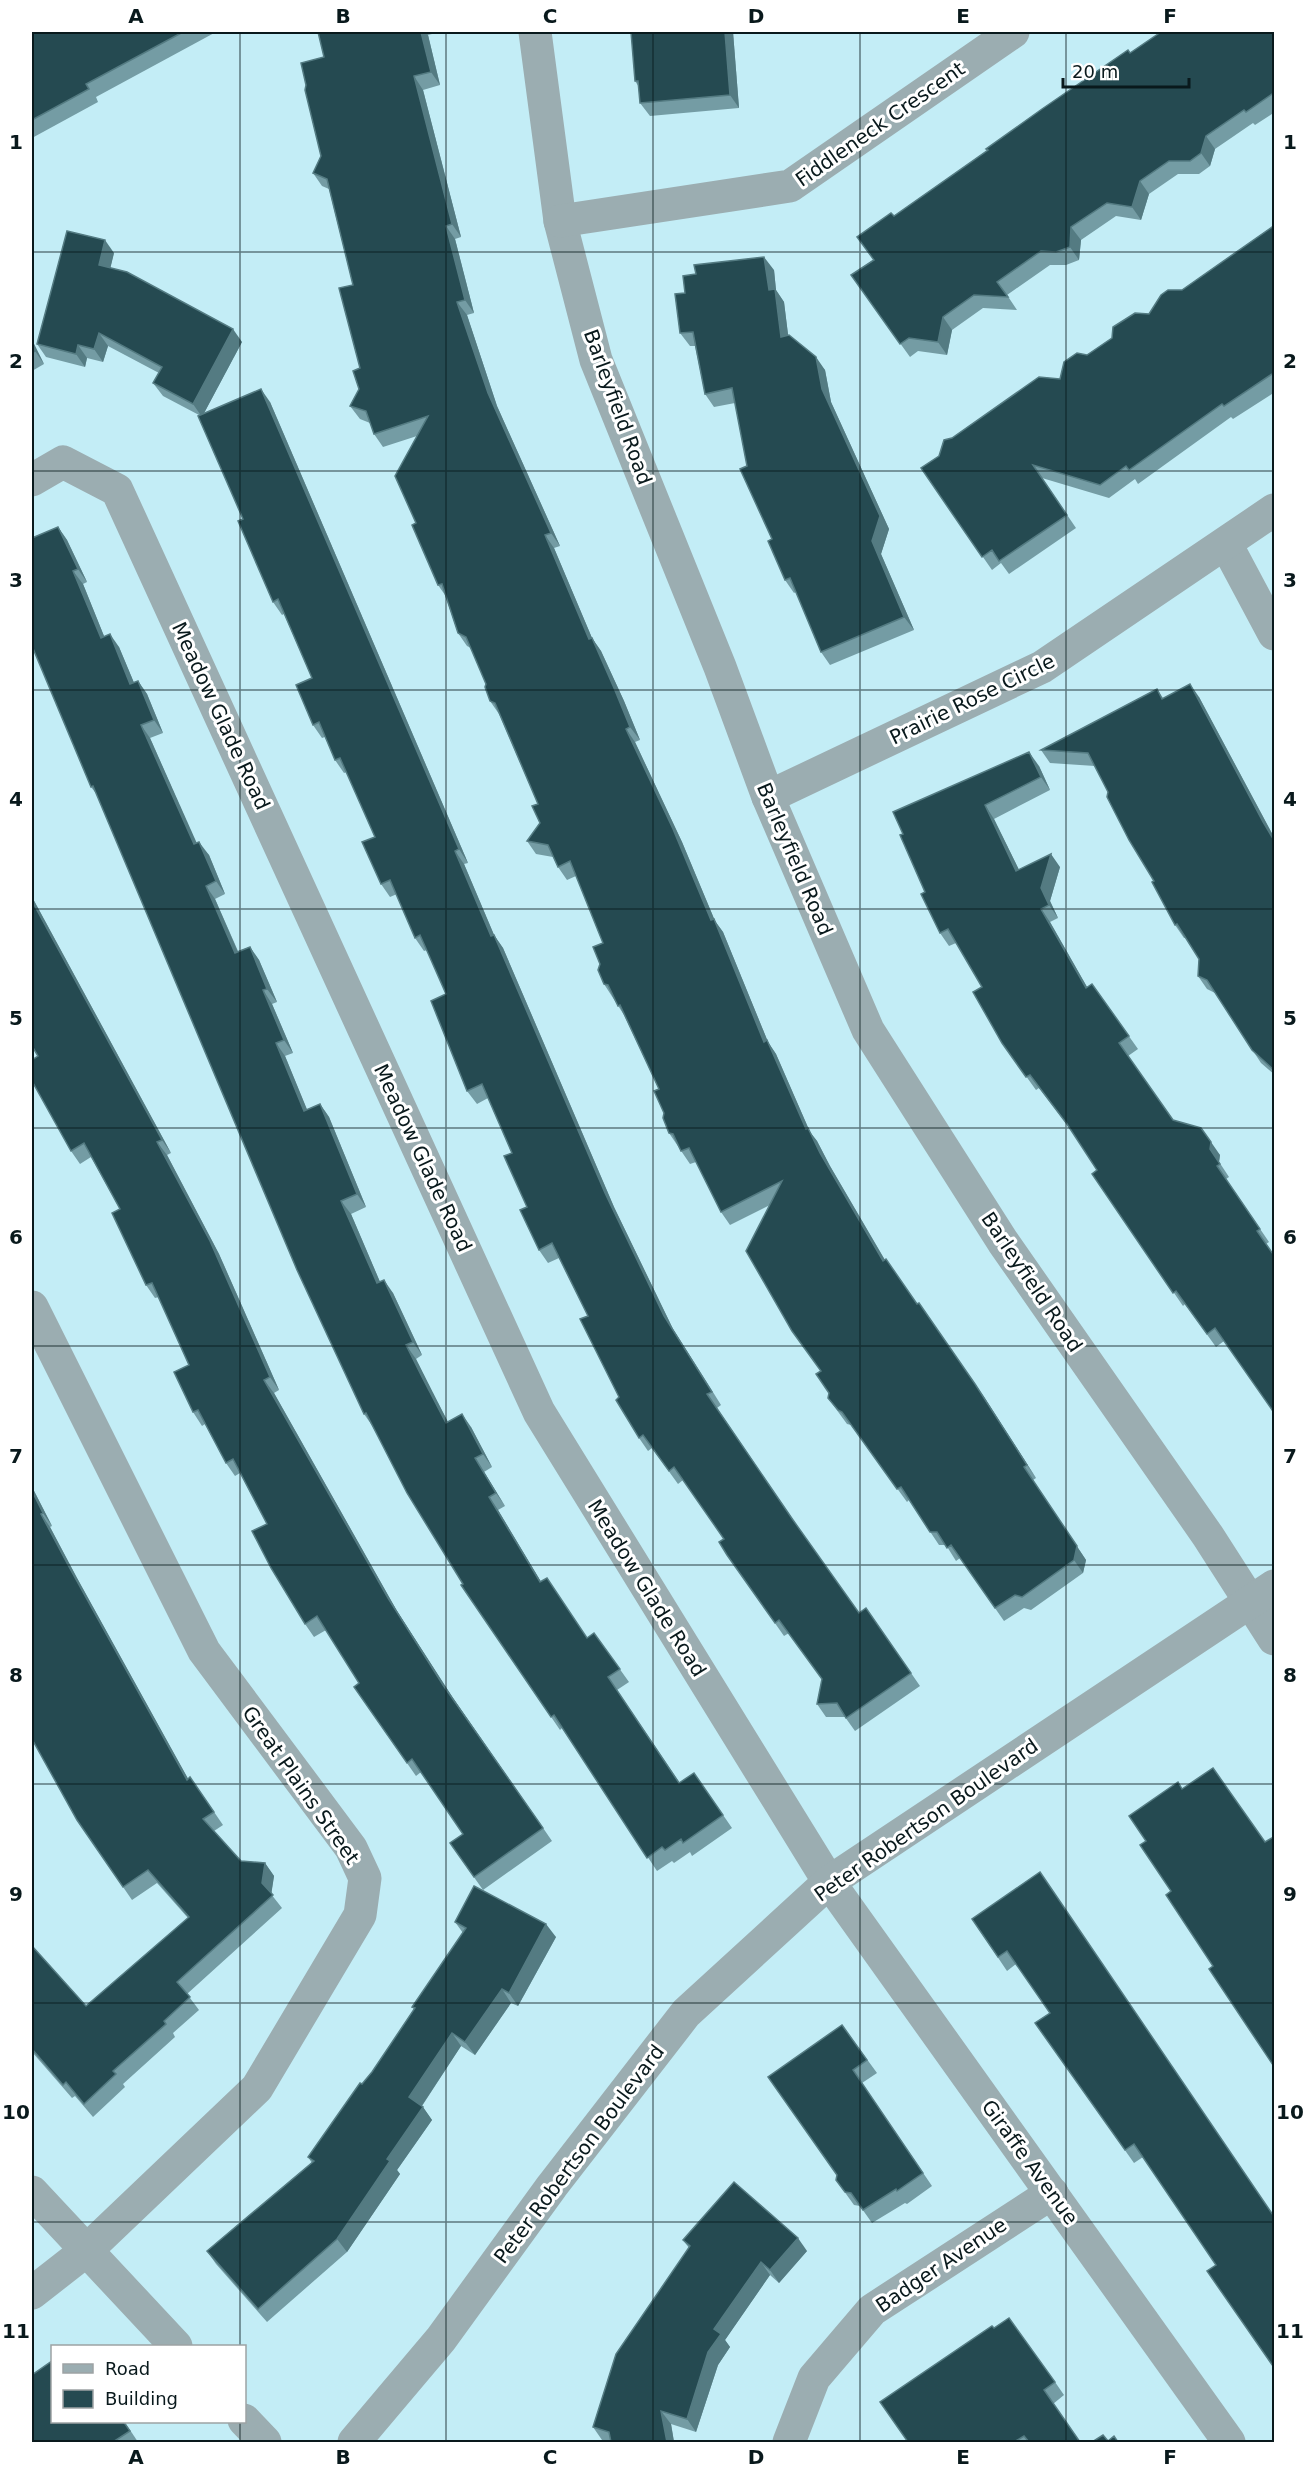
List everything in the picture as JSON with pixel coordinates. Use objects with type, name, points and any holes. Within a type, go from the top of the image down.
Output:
[{"type":"street","name":"Barleyfield Road","points":[[535,32],[560,221],[596,360],[720,667],[768,797],[868,1030],[1003,1242],[1208,1536],[1262,1594],[1275,1639]]},
{"type":"street","name":"Fiddleneck Crescent","points":[[560,221],[790,186],[1013,32]]},
{"type":"street","name":"Meadow Glade Road","points":[[32,480],[63,462],[117,490],[539,1412],[829,1882]]},
{"type":"street","name":"Prairie Rose Circle","points":[[768,797],[1042,667],[1275,510]]},
{"type":"street","points":[[1226,544],[1275,634]]},
{"type":"street","name":"Great Plains Street","points":[[32,1307],[204,1651],[351,1848],[365,1878],[360,1915],[257,2088],[87,2250],[32,2293]]},
{"type":"street","name":"Peter Robertson Boulevard","points":[[354,2442],[441,2339],[552,2186],[686,2013],[829,1882],[1262,1594]]},
{"type":"street","name":"Giraffe Avenue","points":[[829,1882],[1229,2442]]},
{"type":"street","points":[[32,2192],[175,2345]]},
{"type":"street","name":"Badger Avenue","points":[[789,2442],[814,2379],[872,2310],[1052,2193]]},
{"type":"street","points":[[246,2422],[265,2442]]},
{"type":"building","points":[[35,32],[183,32],[86,84],[89,89],[32,120],[32,34]]},
{"type":"building","points":[[318,32],[421,32],[431,72],[414,76],[452,224],[446,226],[465,300],[457,302],[488,393],[551,533],[545,535],[589,639],[592,638],[614,688],[630,727],[626,729],[673,829],[711,920],[714,919],[764,1042],[767,1040],[806,1129],[808,1128],[820,1153],[883,1261],[886,1259],[917,1304],[919,1303],[975,1384],[1027,1465],[1024,1467],[1077,1546],[1074,1560],[1022,1597],[1015,1595],[995,1608],[951,1545],[947,1548],[937,1532],[930,1532],[901,1487],[897,1489],[842,1412],[828,1398],[829,1393],[816,1374],[821,1371],[792,1331],[746,1251],[782,1181],[721,1212],[689,1148],[681,1151],[673,1134],[669,1133],[663,1118],[664,1113],[654,1091],[659,1089],[620,1005],[618,1006],[608,985],[604,984],[598,970],[600,964],[593,947],[603,943],[570,861],[558,867],[548,845],[527,841],[540,823],[532,806],[538,804],[495,703],[490,701],[486,684],[466,637],[458,633],[442,584],[438,585],[412,525],[416,523],[395,476],[428,416],[374,434],[366,411],[350,406],[359,389],[353,371],[360,368],[339,288],[353,285],[327,179],[313,173],[321,156],[301,63],[324,57]]},
{"type":"building","points":[[631,32],[725,32],[730,95],[640,103],[638,81],[635,81]]},
{"type":"building","points":[[1161,32],[1275,32],[1275,92],[1206,136],[1201,153],[1190,161],[1169,161],[1140,181],[1132,207],[1107,203],[1071,227],[1070,247],[1056,252],[1041,251],[997,282],[1008,297],[974,295],[943,317],[938,342],[909,338],[900,344],[851,275],[874,260],[857,237],[891,213],[894,216],[1128,50],[1130,53]]},
{"type":"building","points":[[1275,225],[1275,372],[1224,406],[1222,404],[1129,470],[1126,466],[1100,485],[1033,465],[1067,515],[999,561],[992,550],[982,557],[921,468],[939,456],[944,440],[952,438],[1039,377],[1060,379],[1064,362],[1077,353],[1087,355],[1112,338],[1113,327],[1135,313],[1149,314],[1161,295],[1168,290],[1182,290]]},
{"type":"building","points":[[67,231],[105,240],[99,265],[127,272],[233,329],[193,404],[153,383],[162,367],[99,333],[94,349],[78,345],[76,354],[37,344]]},
{"type":"building","points":[[764,257],[769,290],[775,289],[781,337],[789,335],[816,357],[822,389],[880,516],[872,541],[904,617],[821,652],[790,578],[785,580],[768,541],[772,539],[740,469],[747,466],[732,388],[705,394],[693,332],[680,333],[675,294],[685,293],[683,276],[696,274],[694,265]]},
{"type":"building","points":[[261,389],[459,849],[455,851],[491,936],[494,935],[605,1193],[664,1316],[712,1392],[707,1394],[793,1520],[859,1613],[866,1608],[911,1673],[846,1718],[837,1703],[817,1704],[822,1679],[779,1620],[775,1623],[727,1555],[719,1542],[724,1539],[674,1467],[669,1471],[643,1435],[639,1438],[616,1400],[619,1397],[580,1319],[588,1316],[552,1243],[539,1250],[520,1210],[527,1207],[504,1156],[512,1153],[482,1084],[467,1091],[431,1001],[446,994],[420,935],[415,938],[390,880],[381,884],[362,842],[375,837],[340,758],[335,760],[319,722],[313,725],[296,685],[312,678],[278,599],[273,602],[238,521],[243,519],[198,416]]},
{"type":"building","points":[[58,527],[78,569],[73,571],[101,638],[110,634],[130,684],[138,681],[154,720],[141,725],[194,844],[199,842],[216,881],[206,886],[235,953],[250,947],[267,989],[263,990],[284,1040],[276,1043],[304,1111],[320,1104],[357,1194],[341,1201],[377,1283],[384,1280],[413,1342],[406,1345],[422,1377],[446,1423],[462,1414],[483,1454],[475,1458],[496,1493],[489,1497],[540,1582],[547,1578],[587,1638],[594,1633],[620,1669],[608,1677],[679,1783],[694,1773],[723,1815],[683,1843],[681,1839],[665,1850],[662,1847],[647,1858],[554,1715],[551,1717],[461,1585],[463,1584],[407,1493],[366,1413],[364,1414],[297,1270],[32,646],[32,538]]},
{"type":"building","points":[[1190,684],[1275,842],[1275,1071],[1252,1050],[1207,980],[1198,976],[1199,959],[1177,924],[1175,925],[1152,882],[1154,881],[1129,840],[1088,753],[1041,750],[1157,689],[1162,699]]},
{"type":"building","points":[[1029,752],[1041,777],[985,805],[1016,871],[1051,854],[1041,888],[1049,905],[1041,909],[1086,988],[1092,984],[1129,1036],[1119,1043],[1173,1120],[1201,1128],[1211,1142],[1210,1149],[1220,1164],[1217,1166],[1260,1229],[1257,1231],[1275,1257],[1275,1414],[1215,1328],[1207,1334],[1176,1291],[1173,1293],[1092,1174],[1097,1170],[1067,1124],[1030,1075],[1026,1077],[1002,1043],[973,992],[982,987],[948,929],[940,933],[921,894],[925,892],[900,835],[903,834],[893,812]]},
{"type":"building","points":[[32,901],[162,1140],[157,1142],[210,1241],[270,1377],[264,1380],[388,1598],[443,1685],[543,1828],[474,1877],[450,1843],[463,1834],[412,1759],[407,1763],[354,1687],[359,1683],[317,1616],[305,1624],[271,1568],[252,1531],[267,1524],[233,1459],[226,1463],[198,1410],[193,1412],[174,1372],[189,1365],[152,1283],[146,1285],[112,1213],[120,1209],[84,1143],[71,1151],[32,1081],[32,1060],[38,1056],[32,1046]]},
{"type":"building","points":[[32,1491],[43,1513],[41,1514],[68,1565],[187,1780],[190,1777],[214,1812],[203,1819],[241,1861],[265,1863],[262,1883],[273,1895],[177,1982],[190,1997],[164,2021],[166,2024],[113,2071],[116,2074],[84,2104],[66,2082],[63,2085],[32,2049],[32,1946],[86,2006],[189,1917],[148,1870],[123,1887],[77,1820],[32,1739]]},
{"type":"building","points":[[1213,1768],[1265,1842],[1275,1836],[1275,2068],[1209,1969],[1213,1966],[1166,1895],[1171,1891],[1140,1845],[1146,1841],[1129,1816],[1178,1782],[1182,1789]]},
{"type":"building","points":[[1040,1872],[1275,2218],[1275,2369],[1207,2271],[1216,2265],[1134,2144],[1125,2150],[1035,2023],[1050,2013],[1007,1951],[998,1957],[972,1919]]},
{"type":"building","points":[[474,1886],[546,1924],[509,1993],[502,1989],[465,2042],[452,2033],[409,2097],[423,2107],[387,2159],[390,2161],[337,2239],[258,2309],[207,2251],[314,2161],[308,2157],[360,2083],[362,2084],[372,2072],[415,2008],[412,2007],[466,1928],[455,1922]]},
{"type":"building","points":[[842,2025],[867,2060],[853,2070],[923,2173],[863,2210],[851,2193],[845,2192],[836,2180],[837,2175],[768,2077]]},
{"type":"building","points":[[734,2182],[798,2238],[770,2270],[761,2262],[714,2329],[721,2334],[708,2352],[687,2419],[661,2411],[667,2442],[611,2442],[609,2432],[593,2427],[616,2354],[690,2246],[683,2240]]},
{"type":"building","points":[[1009,2318],[1055,2382],[1044,2390],[1080,2442],[1029,2442],[1024,2436],[1014,2442],[908,2442],[880,2402],[992,2326],[994,2328]]},
{"type":"building","points":[[51,2362],[51,2423],[124,2423],[130,2431],[113,2442],[32,2442],[32,2375]]},
{"type":"building","points":[[1103,2435],[1108,2441],[1114,2436],[1118,2442],[1092,2442]]}]
